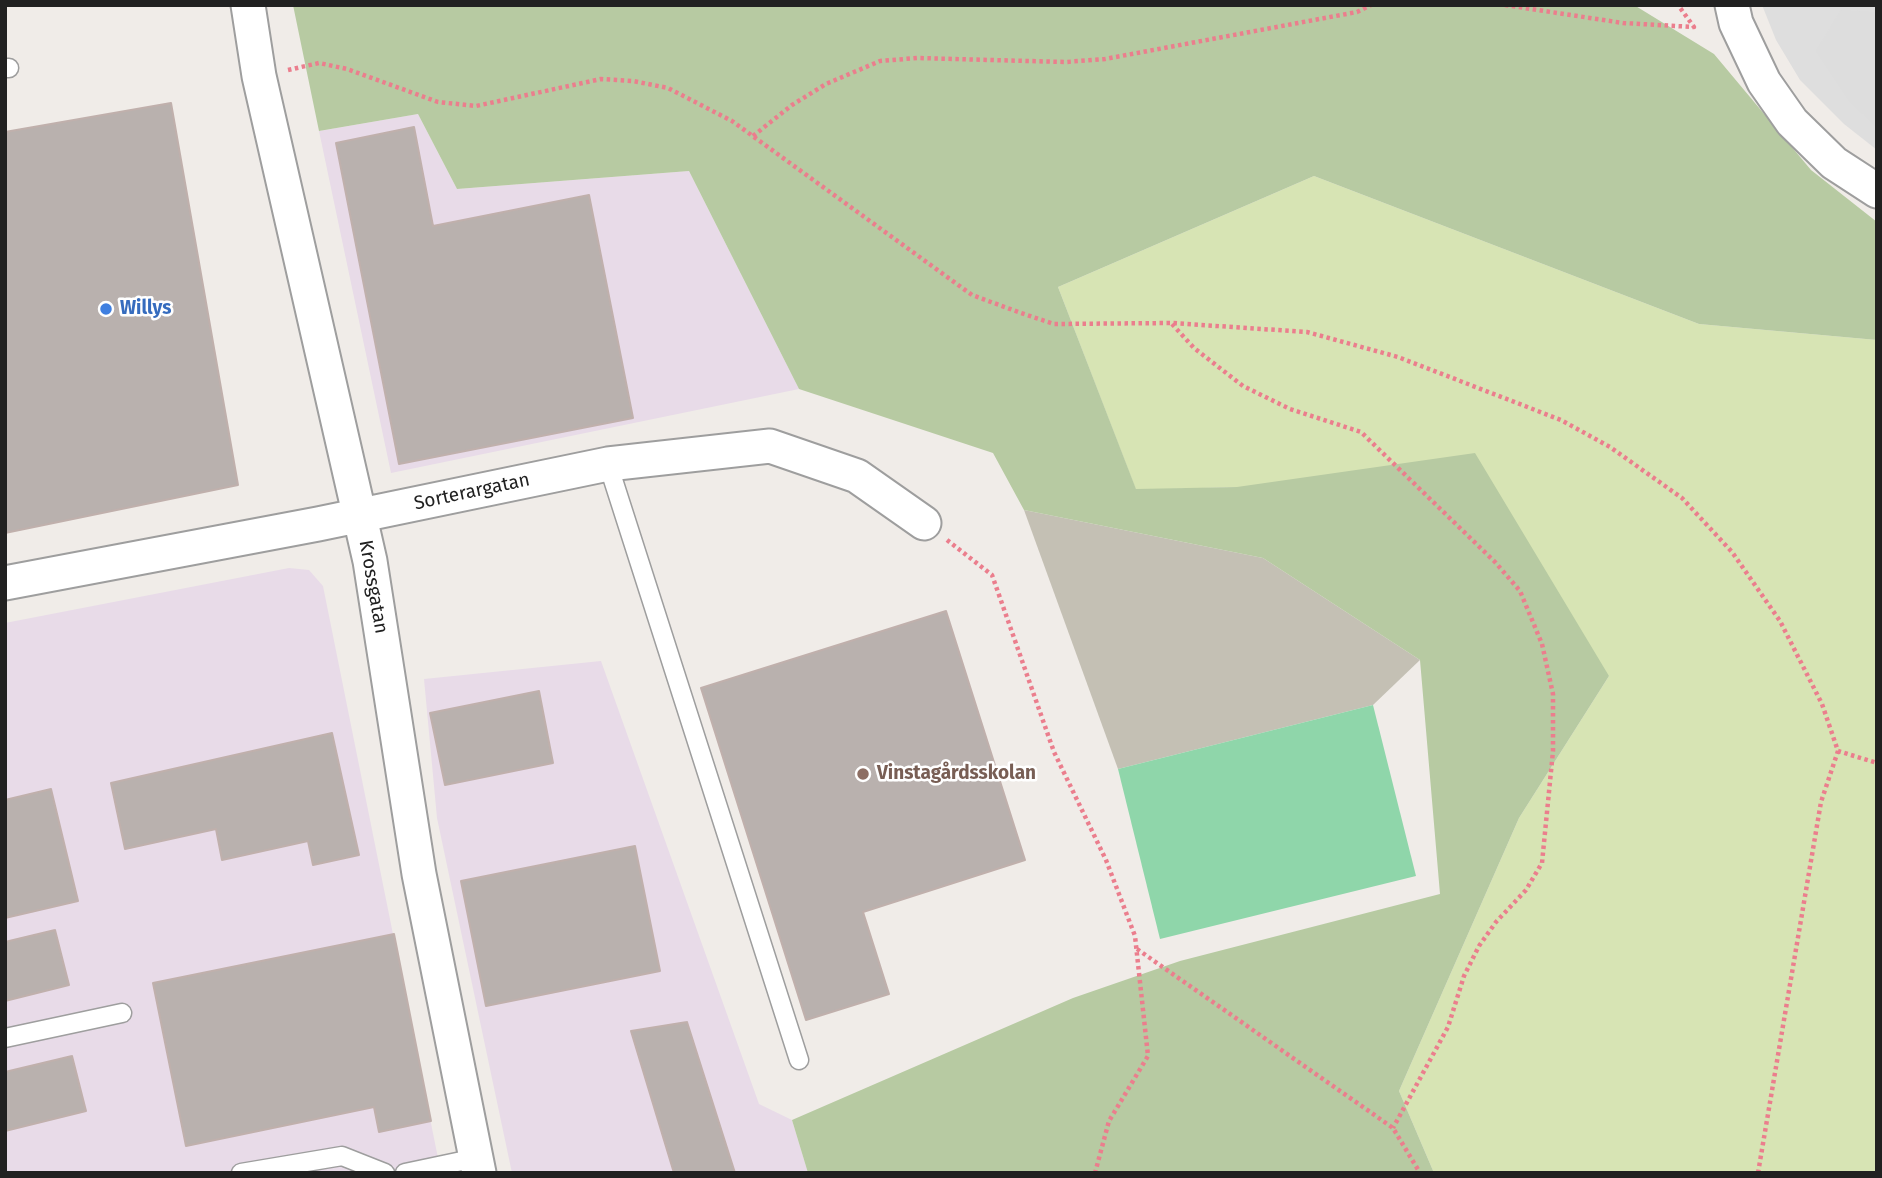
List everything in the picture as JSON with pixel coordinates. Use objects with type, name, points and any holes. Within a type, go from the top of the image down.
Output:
[{"type":"street","name":"Krossgatan","points":[[247,5],[259,76],[370,561],[419,874],[477,1165]]},
{"type":"street","points":[[1732,5],[1736,23],[1764,82],[1792,122],[1834,163],[1877,191]]},
{"type":"street","name":"Sorterargatan","points":[[5,583],[608,464],[770,446],[857,476],[924,523]]},
{"type":"lane","points":[[608,464],[799,1060]]},
{"type":"lane","points":[[5,1038],[122,1013]]},
{"type":"lane","points":[[241,1173],[342,1156],[385,1173]]},
{"type":"lane","points":[[405,1173],[477,1165]]},
{"type":"path","points":[[752,136],[792,105],[827,84],[880,61],[917,58],[1066,62],[1105,59],[1357,12],[1371,5]]},
{"type":"path","points":[[1505,5],[1623,23],[1695,27],[1678,5]]},
{"type":"path","points":[[259,76],[319,63],[347,69],[438,102],[476,106],[601,79],[633,81],[668,88],[732,121],[972,295],[1054,324],[1172,323],[1307,332],[1398,357],[1561,420],[1610,447],[1682,498],[1732,552],[1780,621],[1822,704],[1838,751],[1821,802],[1758,1173]]},
{"type":"path","points":[[1172,323],[1194,348],[1243,386],[1290,408],[1361,432],[1395,467],[1435,501],[1520,591],[1542,644],[1553,694],[1553,751],[1542,863],[1526,890],[1496,922],[1479,946],[1464,976],[1448,1027],[1393,1128]]},
{"type":"path","points":[[924,523],[992,575],[1054,752],[1106,860],[1135,936],[1148,1056],[1109,1121],[1095,1173]]},
{"type":"path","points":[[1838,751],[1877,763]]},
{"type":"path","points":[[1136,948],[1255,1034],[1325,1079],[1393,1128],[1420,1173]]},
{"type":"shaded area","points":[[1762,5],[1877,5],[1877,150],[1844,124],[1800,80],[1776,40]]},
{"type":"shaded area","points":[[1841,10],[1877,12],[1877,127],[1850,102],[1816,51]]},
{"type":"shaded area","points":[[418,114],[457,189],[689,171],[799,389],[391,473],[319,131]]},
{"type":"shaded area","points":[[1024,510],[1263,558],[1420,660],[1373,705],[1118,769]]},
{"type":"shaded area","points":[[289,568],[309,570],[323,586],[441,1173],[5,1173],[5,623]]},
{"type":"shaded area","points":[[601,661],[759,1104],[792,1120],[808,1173],[512,1173],[437,818],[424,679]]},
{"type":"green space","points":[[293,5],[1634,5],[1714,54],[1811,170],[1877,222],[1877,340],[1699,324],[1314,176],[1058,287],[1136,489],[1237,487],[1475,453],[1609,676],[1519,818],[1399,1091],[1434,1173],[808,1173],[792,1120],[1073,998],[1180,961],[1440,894],[1420,660],[1263,558],[1024,510],[993,453],[799,389],[689,171],[457,189],[418,114],[319,131]]},
{"type":"green space","points":[[1314,176],[1699,324],[1877,340],[1877,1173],[1434,1173],[1399,1091],[1519,818],[1609,676],[1237,487],[1136,490],[1058,287]]},
{"type":"green space","points":[[1373,705],[1416,876],[1160,939],[1118,769]]},
{"type":"building","name":"Willys","points":[[171,103],[238,485],[5,533],[5,132]]},
{"type":"building","points":[[414,127],[433,226],[589,195],[633,418],[399,464],[336,143]]},
{"type":"building","name":"Vinstagårdsskolan","points":[[946,611],[1025,860],[863,912],[889,994],[806,1020],[701,688]]},
{"type":"building","points":[[539,691],[553,763],[445,785],[430,713]]},
{"type":"building","points":[[332,733],[359,855],[313,865],[308,841],[222,860],[216,829],[125,849],[111,783]]},
{"type":"building","points":[[51,789],[78,901],[5,918],[5,800]]},
{"type":"building","points":[[635,846],[660,971],[486,1006],[461,881]]},
{"type":"building","points":[[55,930],[69,985],[5,1001],[5,942]]},
{"type":"building","points":[[394,934],[431,1121],[379,1132],[374,1107],[186,1146],[153,983]]},
{"type":"building","points":[[687,1022],[735,1173],[674,1173],[631,1031]]},
{"type":"building","points":[[72,1056],[86,1111],[5,1131],[5,1072]]},
{"type":"place","name":"Willys","points":[[106,309]]},
{"type":"place","name":"Vinstagårdsskolan","points":[[863,774]]}]
